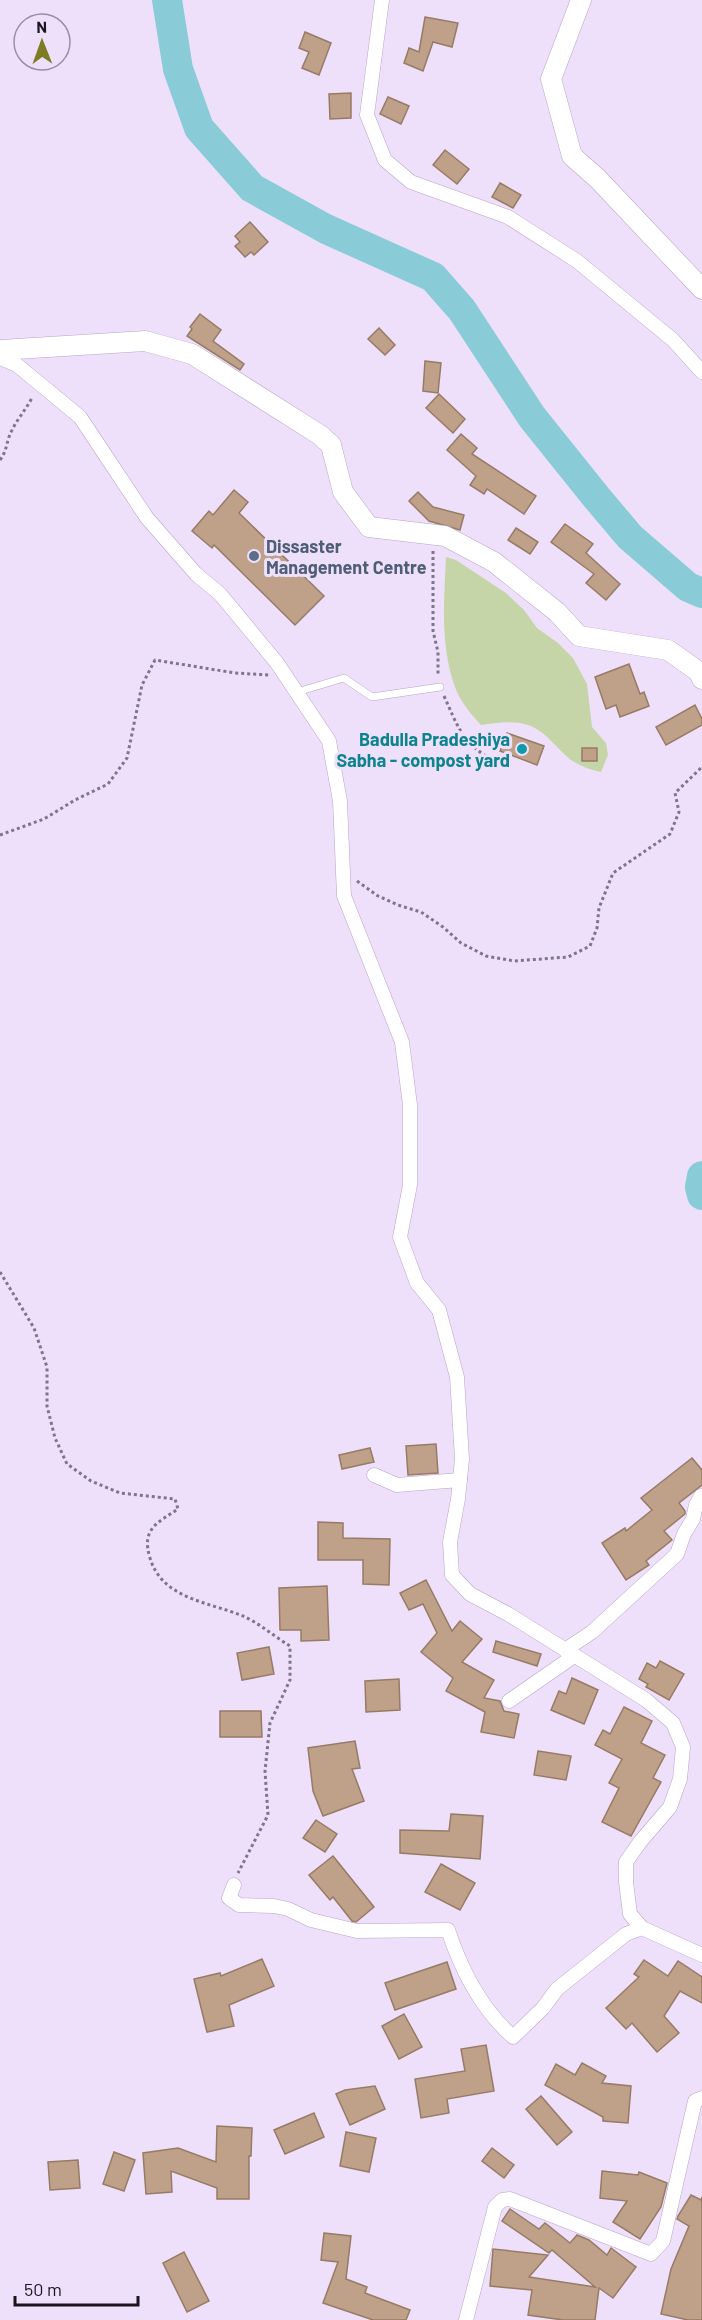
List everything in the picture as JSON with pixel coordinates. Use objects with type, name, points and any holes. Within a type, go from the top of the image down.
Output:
[{"type":"street","points":[[382,0],[367,115],[385,160],[411,182],[508,217],[577,261],[673,340],[702,372]]},
{"type":"street","points":[[580,0],[551,79],[572,156],[597,178],[702,288]]},
{"type":"street","points":[[0,350],[145,341],[192,354],[320,435],[331,445],[343,492],[369,527],[445,536],[495,562],[557,612],[579,636],[669,650],[699,672],[702,679]]},
{"type":"street","points":[[0,358],[17,365],[80,417],[147,518],[196,573],[220,594],[285,675],[330,741],[340,801],[344,896],[402,1042],[410,1105],[410,1185],[400,1237],[417,1283],[439,1310],[457,1377],[462,1459],[450,1542],[452,1575],[470,1594],[508,1614],[646,1700],[673,1723],[683,1747],[680,1779],[670,1807],[626,1862],[626,1882],[630,1914],[642,1928],[702,1955]]},
{"type":"street","points":[[374,1475],[398,1485],[460,1480]]},
{"type":"street","points":[[509,1701],[570,1653],[677,1554],[701,1496]]},
{"type":"street","points":[[234,1885],[229,1898],[238,1905],[274,1906],[288,1909],[311,1920],[357,1931],[448,1930],[458,1958],[475,1990],[501,2027],[513,2037],[543,2008],[557,1989],[626,1934],[642,1928]]},
{"type":"street","points":[[466,2320],[495,2207],[502,2200],[510,2199],[651,2254],[663,2241],[695,2101],[702,2098]]},
{"type":"lane","points":[[297,692],[344,678],[372,697],[440,687]]},
{"type":"path","points":[[0,459],[6,452],[9,437],[41,383]]},
{"type":"path","points":[[430,534],[435,557],[433,631],[438,652],[440,687],[458,728],[470,746],[487,758]]},
{"type":"path","points":[[0,835],[44,819],[108,784],[127,758],[142,685],[154,660],[235,673],[285,675]]},
{"type":"path","points":[[343,866],[354,879],[378,896],[421,912],[461,943],[486,956],[514,961],[568,957],[590,946],[597,928],[599,908],[613,873],[670,834],[679,812],[675,793],[702,767]]},
{"type":"path","points":[[0,1272],[34,1328],[46,1367],[47,1406],[55,1438],[67,1464],[91,1481],[120,1493],[175,1499],[178,1509],[152,1527],[146,1538],[153,1567],[162,1582],[193,1599],[244,1617],[290,1646],[290,1680],[270,1723],[266,1771],[268,1815],[241,1865],[234,1885]]},
{"type":"green space","points":[[446,557],[456,560],[506,593],[524,610],[537,628],[558,643],[573,658],[587,684],[592,727],[606,743],[608,755],[601,772],[586,768],[571,760],[546,736],[528,725],[510,722],[481,725],[466,707],[455,687],[447,656],[444,623]]},
{"type":"building","points":[[425,17],[458,23],[452,47],[433,42],[423,71],[404,63],[409,48],[419,52]]},
{"type":"building","points":[[305,32],[331,43],[319,75],[302,68],[309,52],[299,48]]},
{"type":"building","points":[[351,93],[351,118],[330,119],[329,94]]},
{"type":"building","points":[[388,97],[409,106],[401,124],[380,114]]},
{"type":"building","points":[[445,150],[469,169],[457,184],[433,165]]},
{"type":"building","points":[[500,183],[521,195],[513,208],[492,197]]},
{"type":"building","points":[[250,222],[268,242],[254,255],[251,252],[245,257],[235,246],[240,242],[235,236]]},
{"type":"building","points":[[200,314],[221,330],[213,341],[244,364],[240,370],[187,336],[192,329],[190,327]]},
{"type":"building","points":[[379,328],[395,345],[385,355],[368,339]]},
{"type":"building","points":[[425,361],[441,363],[438,393],[423,391]]},
{"type":"building","points":[[439,394],[465,419],[453,433],[426,408]]},
{"type":"building","points":[[461,434],[477,448],[472,454],[536,496],[524,514],[487,489],[484,494],[470,485],[476,476],[447,450]]},
{"type":"building","points":[[234,490],[248,502],[239,513],[324,596],[295,625],[214,545],[212,548],[192,531],[209,511],[213,515]]},
{"type":"building","points":[[418,492],[433,507],[464,515],[460,530],[429,521],[409,501]]},
{"type":"building","points":[[565,524],[593,544],[586,553],[620,584],[606,600],[586,583],[594,574],[551,542]]},
{"type":"building","points":[[516,528],[538,542],[530,554],[508,540]]},
{"type":"building","points":[[629,664],[640,694],[644,692],[649,706],[620,717],[616,705],[606,709],[595,677]]},
{"type":"building","points":[[695,705],[702,719],[702,725],[666,745],[656,727]]},
{"type":"building","name":"Badulla Pradeshiya Sabha - compost yard","points":[[507,733],[544,746],[537,765],[500,751]]},
{"type":"building","points":[[582,748],[597,748],[597,761],[582,761]]},
{"type":"building","points":[[436,1444],[438,1473],[408,1475],[406,1446]]},
{"type":"building","points":[[370,1448],[374,1462],[342,1469],[339,1455]]},
{"type":"building","points":[[692,1458],[702,1470],[702,1485],[679,1503],[685,1514],[664,1531],[672,1540],[646,1561],[649,1565],[626,1580],[602,1543],[625,1528],[626,1531],[652,1510],[641,1498]]},
{"type":"building","points":[[318,1522],[343,1523],[343,1538],[390,1539],[389,1585],[363,1584],[363,1560],[318,1560]]},
{"type":"building","points":[[426,1580],[452,1631],[460,1621],[482,1639],[462,1662],[494,1680],[484,1698],[500,1701],[504,1711],[519,1714],[514,1738],[481,1732],[485,1712],[446,1691],[453,1678],[421,1652],[437,1633],[423,1604],[409,1610],[400,1593]]},
{"type":"building","points":[[327,1586],[329,1640],[301,1641],[301,1630],[280,1630],[279,1588]]},
{"type":"building","points":[[496,1641],[541,1654],[537,1666],[493,1652]]},
{"type":"building","points":[[269,1647],[274,1674],[242,1680],[237,1653]]},
{"type":"building","points":[[660,1661],[684,1674],[669,1700],[646,1687],[648,1684],[639,1679],[647,1663],[656,1668]]},
{"type":"building","points":[[572,1678],[598,1690],[584,1724],[551,1710],[559,1691],[566,1694]]},
{"type":"building","points":[[399,1679],[400,1710],[366,1712],[365,1681]]},
{"type":"building","points":[[624,1707],[652,1721],[641,1743],[665,1755],[653,1778],[661,1782],[631,1836],[602,1822],[619,1788],[609,1783],[622,1759],[595,1745],[603,1730],[610,1734]]},
{"type":"building","points":[[220,1711],[261,1711],[262,1737],[220,1737]]},
{"type":"building","points":[[355,1741],[360,1768],[352,1769],[364,1801],[323,1816],[313,1791],[308,1748]]},
{"type":"building","points":[[538,1751],[571,1756],[566,1780],[534,1775]]},
{"type":"building","points":[[451,1814],[483,1816],[480,1859],[400,1853],[400,1830],[449,1831]]},
{"type":"building","points":[[316,1820],[337,1834],[325,1852],[303,1838]]},
{"type":"building","points":[[333,1856],[374,1907],[356,1922],[352,1921],[333,1897],[330,1900],[309,1875]]},
{"type":"building","points":[[441,1864],[475,1883],[460,1910],[425,1892]]},
{"type":"building","points":[[262,1959],[274,1986],[229,2005],[234,2026],[207,2032],[194,1979],[220,1973],[221,1976]]},
{"type":"building","points":[[644,1960],[668,1976],[678,1961],[702,1977],[702,2003],[680,1991],[664,2016],[679,2033],[657,2052],[632,2023],[626,2029],[606,2008],[639,1977],[634,1974]]},
{"type":"building","points":[[447,1962],[456,1989],[395,2010],[385,1983]]},
{"type":"building","points":[[404,2014],[422,2047],[399,2059],[382,2026]]},
{"type":"building","points":[[486,2045],[494,2091],[447,2099],[449,2113],[421,2118],[415,2079],[465,2071],[461,2049]]},
{"type":"building","points":[[582,2063],[606,2076],[602,2083],[631,2086],[628,2123],[603,2121],[603,2117],[545,2085],[556,2064],[575,2075]]},
{"type":"building","points":[[375,2086],[385,2109],[350,2125],[336,2094],[345,2090]]},
{"type":"building","points":[[541,2096],[572,2132],[557,2145],[526,2109]]},
{"type":"building","points":[[314,2113],[324,2137],[285,2154],[274,2130]]},
{"type":"building","points":[[217,2126],[252,2128],[251,2156],[249,2156],[249,2199],[217,2199],[217,2188],[171,2171],[172,2192],[146,2194],[143,2153],[178,2148],[216,2162]]},
{"type":"building","points":[[346,2132],[376,2138],[369,2172],[340,2166]]},
{"type":"building","points":[[492,2148],[514,2165],[504,2178],[482,2161]]},
{"type":"building","points":[[114,2152],[135,2160],[124,2191],[103,2184]]},
{"type":"building","points":[[78,2160],[80,2188],[50,2190],[48,2162]]},
{"type":"building","points":[[602,2171],[638,2175],[639,2172],[667,2183],[661,2207],[640,2239],[613,2222],[627,2201],[600,2198]]},
{"type":"building","points":[[691,2195],[701,2200],[702,2197],[702,2320],[688,2320],[661,2314],[671,2269],[689,2226],[677,2219]]},
{"type":"building","points":[[510,2209],[539,2229],[545,2223],[570,2243],[577,2235],[589,2240],[607,2255],[611,2248],[636,2267],[613,2298],[599,2288],[595,2320],[563,2320],[528,2315],[532,2290],[490,2286],[493,2249],[548,2255],[529,2277],[595,2287],[552,2250],[549,2253],[502,2221]]},
{"type":"building","points":[[324,2233],[351,2236],[346,2279],[367,2287],[365,2293],[410,2310],[406,2320],[373,2320],[323,2303],[338,2262],[321,2260]]},
{"type":"building","points":[[184,2252],[209,2301],[187,2312],[163,2263]]},
{"type":"waterway","points":[[167,0],[178,69],[199,128],[252,188],[326,229],[433,277],[462,310],[532,417],[630,537],[688,587],[702,593]]},
{"type":"waterway","points":[[702,1176],[700,1187],[702,1195]]},
{"type":"place","name":"Dissaster Management Centre","points":[[254,556]]},
{"type":"place","name":"Badulla Pradeshiya Sabha - compost yard","points":[[522,749]]}]
